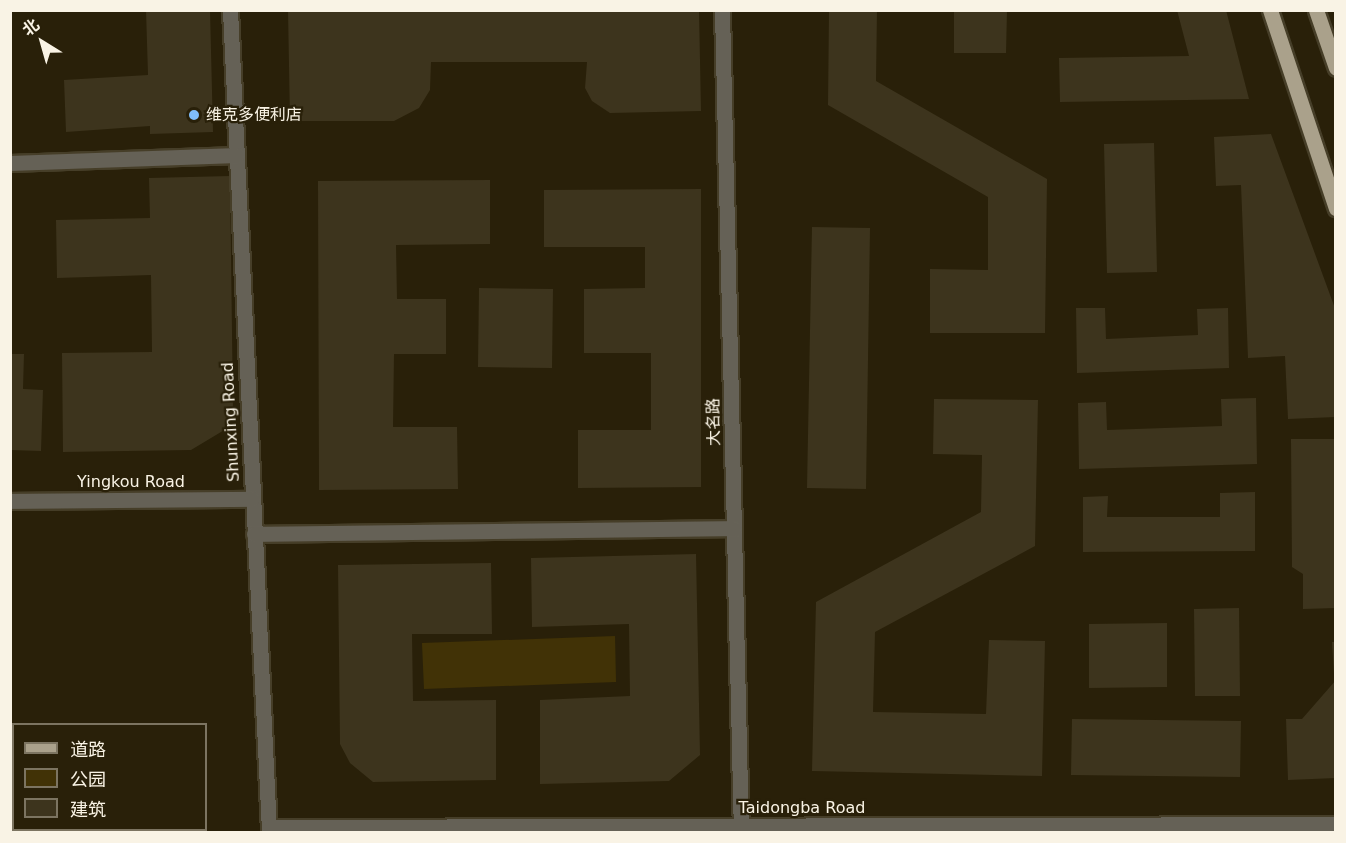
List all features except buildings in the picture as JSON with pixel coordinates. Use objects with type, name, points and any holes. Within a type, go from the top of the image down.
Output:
[{"type":"main road","points":[[1270,10],[1335,208]]},
{"type":"main road","points":[[1316,10],[1335,68]]},
{"type":"street","name":"Shunxing Road","points":[[230,10],[269,830]]},
{"type":"street","name":"大名路","points":[[722,10],[741,829]]},
{"type":"street","points":[[10,163],[237,155]]},
{"type":"street","name":"Yingkou Road","points":[[10,501],[252,499]]},
{"type":"street","points":[[254,534],[734,528]]},
{"type":"street","name":"Taidongba Road","points":[[269,830],[1138,830],[1280,829],[1335,824]]},
{"type":"green space","points":[[615,636],[616,682],[424,689],[422,643]]},
{"type":"place","name":"维克多便利店","points":[[194,115]]}]
